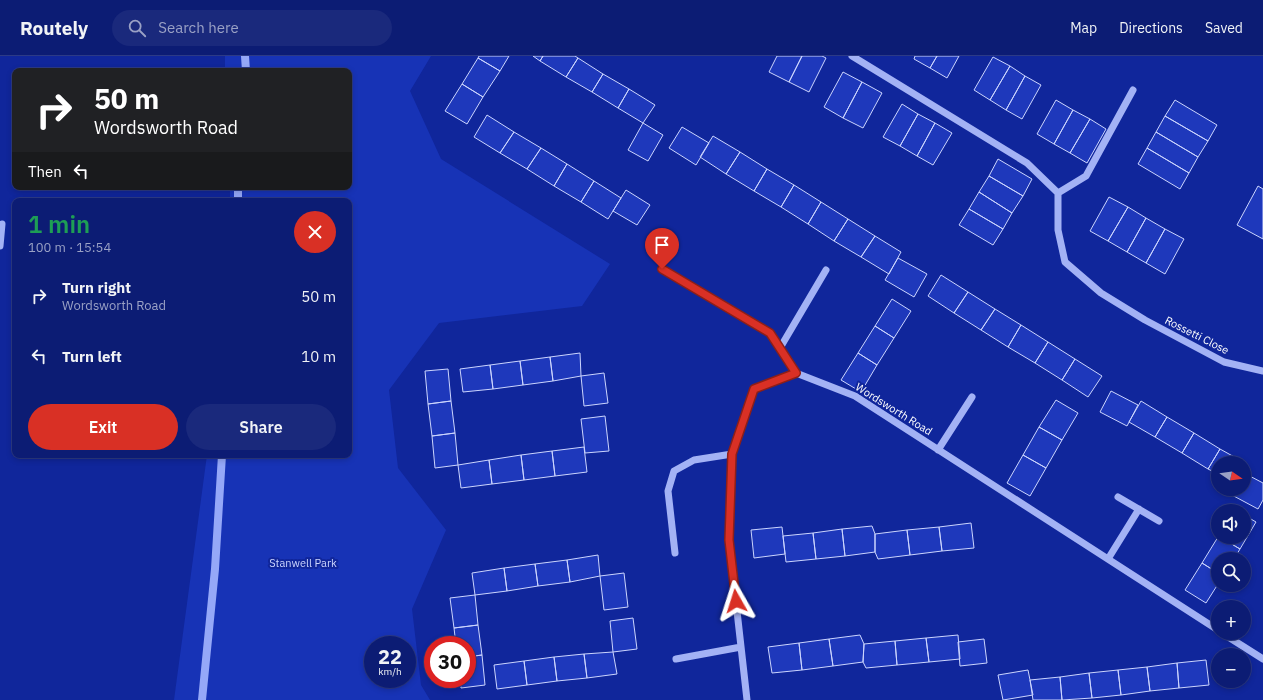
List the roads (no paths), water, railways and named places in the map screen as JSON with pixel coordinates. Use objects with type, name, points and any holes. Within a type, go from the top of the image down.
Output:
[{"type":"street","points":[[852,56],[1027,163],[1058,193],[1086,176],[1133,90]]},
{"type":"street","name":"Rossetti Close","points":[[1058,193],[1058,230],[1065,262],[1101,293],[1145,320],[1224,362],[1263,371]]},
{"type":"street","points":[[0,246],[2,224]]},
{"type":"street","points":[[662,269],[770,333],[796,373],[754,389],[732,454],[729,540],[747,700]]},
{"type":"street","points":[[780,348],[826,270]]},
{"type":"street","name":"Wordsworth Road","points":[[796,373],[855,396],[1211,625]]},
{"type":"street","points":[[938,450],[972,397]]},
{"type":"street","points":[[675,554],[668,491],[674,471],[694,460],[732,454]]},
{"type":"street","points":[[1118,497],[1159,520]]},
{"type":"street","points":[[1108,559],[1139,509]]},
{"type":"street","points":[[1233,640],[1263,659]]},
{"type":"street","points":[[676,659],[741,647]]},
{"type":"waterway","points":[[245,56],[246,68]]},
{"type":"waterway","points":[[238,190],[238,198]]},
{"type":"waterway","points":[[202,700],[215,569],[222,458]]},
{"type":"park label","name":"Stanwell Park","points":[[303,563]]}]
